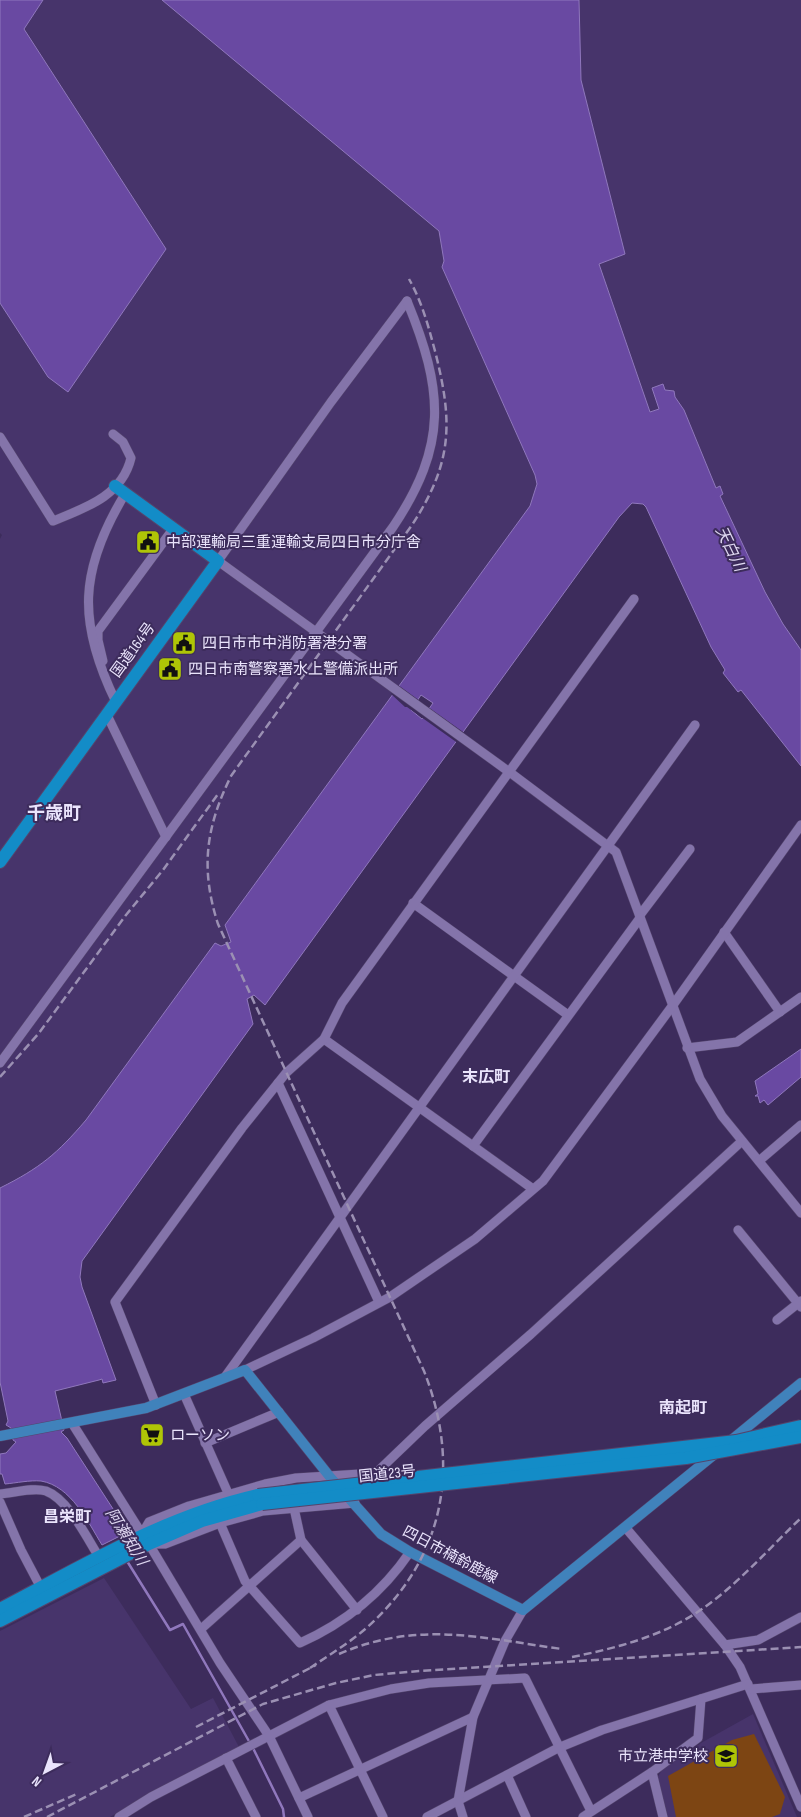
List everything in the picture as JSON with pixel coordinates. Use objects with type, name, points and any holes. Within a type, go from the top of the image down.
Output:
[{"type":"highway","points":[[120,490],[218,561]]},
{"type":"highway","name":"国道164号","points":[[0,862],[218,561]]},
{"type":"highway","name":"国道23号","points":[[0,1621],[143,1538],[202,1521],[260,1499],[736,1441],[801,1426]]},
{"type":"highway","name":"国道23号","points":[[260,1499],[686,1458],[801,1437]]},
{"type":"highway","name":"国道23号","points":[[0,1609],[41,1588],[104,1561],[132,1552],[143,1538]]},
{"type":"main road","points":[[0,1436],[69,1424],[156,1405],[245,1370]]},
{"type":"main road","name":"四日市楠鈴鹿線","points":[[245,1370],[330,1477],[381,1534],[410,1552],[523,1610]]},
{"type":"main road","points":[[523,1610],[801,1382]]},
{"type":"street","points":[[0,1063],[166,837],[315,632],[405,509],[416,491],[431,452],[435,415],[434,394],[415,322],[407,301],[331,402],[218,561],[315,632],[508,771],[616,852],[687,1048],[711,1100],[801,1213]]},
{"type":"street","points":[[113,434],[123,442],[131,458],[129,468],[100,539],[93,562],[88,596],[90,634],[94,652],[118,699]]},
{"type":"street","points":[[0,437],[53,521],[99,502],[120,490]]},
{"type":"street","points":[[118,699],[104,663],[98,640],[98,631],[173,529]]},
{"type":"street","points":[[156,1405],[115,1302],[236,1136],[278,1084],[310,1050],[324,1039],[342,1003],[634,599]]},
{"type":"street","points":[[107,715],[166,837]]},
{"type":"street","points":[[224,1377],[696,725]]},
{"type":"street","points":[[245,1370],[313,1338],[414,1282],[468,1244],[543,1181],[673,1006],[801,825]]},
{"type":"street","points":[[473,1146],[690,849]]},
{"type":"street","points":[[413,903],[568,1015]]},
{"type":"street","points":[[724,932],[780,1012]]},
{"type":"street","points":[[687,1048],[737,1042],[801,997]]},
{"type":"street","points":[[324,1039],[533,1189]]},
{"type":"street","points":[[278,1084],[379,1302]]},
{"type":"street","points":[[759,1161],[800,1128]]},
{"type":"street","points":[[143,1538],[149,1522],[228,1493],[296,1478],[376,1473],[425,1426],[531,1334],[742,1141]]},
{"type":"street","points":[[738,1230],[800,1304],[777,1320]]},
{"type":"street","points":[[184,1394],[228,1493]]},
{"type":"street","points":[[206,1443],[279,1412]]},
{"type":"street","points":[[69,1424],[201,1630],[220,1664],[269,1736],[308,1817]]},
{"type":"street","points":[[0,1494],[37,1490],[47,1492],[70,1511],[104,1561]]},
{"type":"street","points":[[0,1502],[21,1550],[41,1588]]},
{"type":"street","points":[[143,1538],[165,1544],[220,1523],[263,1511],[355,1503]]},
{"type":"street","points":[[294,1508],[301,1540],[357,1610]]},
{"type":"street","points":[[220,1523],[234,1560],[245,1581],[300,1644],[336,1625],[357,1610],[376,1593],[410,1552]]},
{"type":"street","points":[[625,1527],[725,1645],[740,1667],[801,1808]]},
{"type":"street","points":[[201,1630],[301,1540]]},
{"type":"street","points":[[463,1817],[458,1801],[473,1717],[488,1679],[523,1610]]},
{"type":"street","points":[[725,1645],[758,1640],[801,1617]]},
{"type":"street","points":[[119,1817],[151,1797],[329,1705],[391,1689],[429,1683],[525,1678],[591,1814],[698,1738],[701,1699]]},
{"type":"street","points":[[427,1817],[558,1748],[602,1730],[749,1686],[801,1686]]},
{"type":"street","points":[[329,1705],[383,1817]]},
{"type":"street","points":[[299,1798],[473,1717]]},
{"type":"street","points":[[228,1757],[256,1817]]},
{"type":"street","points":[[652,1772],[663,1817]]},
{"type":"street","points":[[507,1775],[526,1817]]},
{"type":"street","points":[[299,1798],[300,1817]]},
{"type":"shaded area","points":[[43,0],[162,0],[439,231],[444,261],[442,267],[535,475],[537,484],[530,506],[225,925],[231,942],[221,946],[215,943],[86,1120],[66,1143],[45,1163],[0,1188],[0,539],[2,535],[0,533],[0,303],[16,325],[148,274],[166,249],[24,28]]},
{"type":"shaded area","points":[[579,0],[801,0],[801,650],[783,624],[765,592],[720,495],[723,493],[721,487],[716,488],[684,410],[675,397],[659,409],[650,412],[599,263],[625,254],[581,80]]},
{"type":"shaded area","points":[[104,1578],[191,1709],[213,1698],[239,1747],[148,1794],[110,1817],[0,1817],[0,1631]]},
{"type":"shaded area","name":"市立港中学校","points":[[753,1714],[797,1817],[666,1817],[657,1778],[662,1770],[701,1743]]},
{"type":"shaded area","name":"市立港中学校","points":[[754,1734],[785,1797],[780,1814],[772,1817],[676,1817],[668,1776],[732,1740]]},
{"type":"water","points":[[0,0],[43,0],[24,29],[166,249],[68,392],[48,377],[0,303]]},
{"type":"water","name":"天白川","points":[[162,0],[579,0],[581,80],[625,254],[599,264],[650,412],[659,409],[652,388],[663,384],[665,390],[674,391],[675,397],[684,410],[716,488],[720,486],[723,494],[720,496],[765,592],[783,624],[801,650],[801,766],[741,690],[738,692],[723,673],[725,670],[711,647],[646,507],[643,504],[632,503],[619,517],[265,1005],[254,995],[247,999],[253,1024],[82,1261],[80,1277],[82,1287],[116,1380],[103,1383],[102,1379],[55,1391],[64,1430],[61,1432],[67,1438],[128,1532],[102,1545],[78,1506],[61,1490],[52,1484],[41,1481],[5,1484],[2,1474],[0,1474],[0,1454],[6,1453],[16,1442],[13,1440],[11,1428],[6,1425],[8,1421],[0,1382],[0,1188],[37,1167],[76,1132],[215,943],[221,946],[231,942],[225,925],[530,506],[537,484],[535,475],[442,267],[444,261],[439,231]],"holes":[[[421,695],[433,703],[422,719],[411,710]]]},
{"type":"water","points":[[801,1049],[801,1077],[768,1105],[764,1100],[760,1103],[758,1096],[755,1096],[758,1094],[755,1081]]},
{"type":"pier","points":[[398,685],[420,701],[414,710],[421,715],[428,707],[466,734],[459,744],[405,707],[391,694]]},
{"type":"waterway","name":"阿瀬知川","points":[[127,1561],[170,1630],[183,1624],[250,1743]]},
{"type":"waterway","name":"阿瀬知川","points":[[253,1748],[283,1809],[284,1817]]},
{"type":"railway","points":[[310,1668],[368,1627],[399,1593],[418,1565],[431,1535],[440,1504],[443,1472],[442,1439],[435,1405],[424,1371],[218,924],[209,884],[208,848],[216,813],[231,776],[412,525],[435,481],[446,441],[445,399],[427,323],[418,296],[409,279]]},
{"type":"railway","points":[[0,1077],[39,1033],[126,915],[163,870],[218,794]]},
{"type":"railway","points":[[572,1657],[638,1640],[663,1631],[693,1615],[742,1576],[801,1518]]},
{"type":"railway","points":[[339,1654],[396,1637],[423,1635],[477,1637],[562,1649]]},
{"type":"railway","points":[[47,1817],[263,1704],[336,1683],[374,1675],[419,1671],[801,1647]]},
{"type":"railway","points":[[196,1727],[316,1665]]},
{"type":"railway","points":[[24,1817],[79,1793]]},
{"type":"place","name":"中部運輸局三重運輸支局四日市分庁舎","points":[[148,542]]},
{"type":"place","name":"四日市市中消防署港分署","points":[[184,643]]},
{"type":"place","name":"四日市南警察署水上警備派出所","points":[[170,669]]},
{"type":"place","name":"ローソン","points":[[152,1435]]},
{"type":"place","name":"市立港中学校","points":[[726,1756]]},
{"type":"district","name":"千歳町","points":[[54,813]]},
{"type":"district","name":"末広町","points":[[486,1077]]},
{"type":"district","name":"南起町","points":[[683,1408]]},
{"type":"district","name":"昌栄町","points":[[67,1517]]}]
